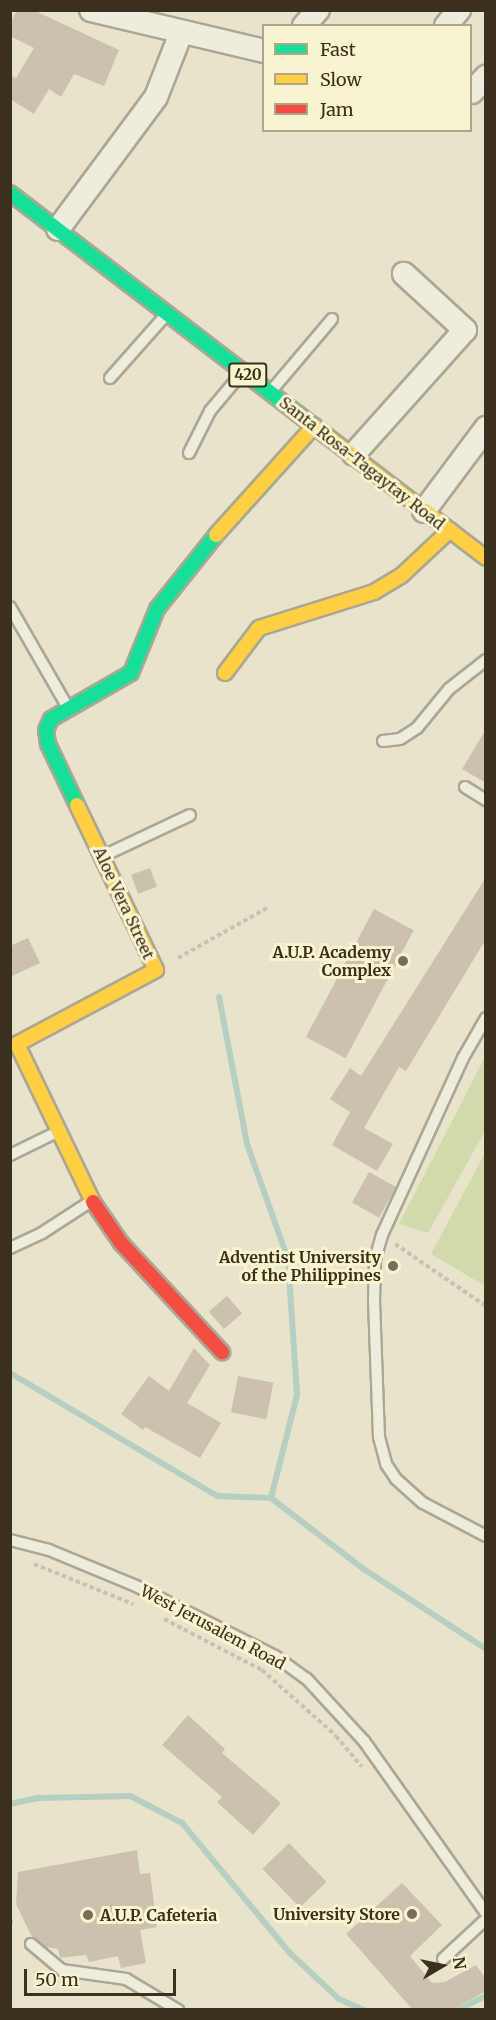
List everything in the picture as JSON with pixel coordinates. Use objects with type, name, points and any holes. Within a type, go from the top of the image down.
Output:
[{"type":"street","points":[[91,10],[129,15],[182,33],[262,51]]},
{"type":"street","points":[[306,24],[318,10]]},
{"type":"street","points":[[448,24],[459,10]]},
{"type":"street","points":[[58,229],[156,97],[182,33]]},
{"type":"street","name":"Santa Rosa-Tagaytay Road","points":[[10,193],[314,426],[354,454],[486,558]]},
{"type":"street","points":[[354,454],[465,330],[404,274]]},
{"type":"street","name":"Aloe Vera Street","points":[[222,1352],[130,1256],[92,1200],[17,1044],[156,970],[48,744],[46,730],[51,719],[131,673],[157,609],[181,575],[314,426]]},
{"type":"street","points":[[424,511],[486,428]]},
{"type":"street","points":[[225,673],[258,628],[374,592],[401,576],[450,530]]},
{"type":"lane","points":[[110,378],[167,313]]},
{"type":"lane","points":[[270,392],[332,319]]},
{"type":"lane","points":[[189,453],[210,411],[243,372]]},
{"type":"lane","points":[[10,607],[69,710]]},
{"type":"lane","points":[[383,741],[400,739],[417,728],[449,689],[486,660]]},
{"type":"lane","points":[[465,787],[486,800]]},
{"type":"lane","points":[[102,856],[190,815]]},
{"type":"lane","points":[[486,1018],[463,1058],[382,1235],[375,1260],[374,1301],[379,1437],[386,1464],[396,1479],[423,1503],[486,1536]]},
{"type":"lane","points":[[10,1155],[60,1131]]},
{"type":"lane","points":[[10,1248],[42,1233],[92,1200]]},
{"type":"lane","name":"West Jerusalem Road","points":[[10,1540],[49,1550],[136,1586],[275,1656],[307,1679],[364,1741],[486,1913]]},
{"type":"lane","points":[[443,1959],[486,1919]]},
{"type":"lane","points":[[31,1944],[62,1970],[126,1979],[178,2010]]},
{"type":"path","points":[[156,970],[269,907]]},
{"type":"path","points":[[382,1235],[486,1306]]},
{"type":"path","points":[[32,1563],[143,1609]]},
{"type":"path","points":[[153,1614],[262,1670],[336,1736],[364,1770]]},
{"type":"green space","points":[[485,1057],[485,1131],[428,1233],[399,1224]]},
{"type":"green space","points":[[485,1153],[485,1286],[431,1254]]},
{"type":"building","points":[[17,10],[33,10],[119,50],[104,86],[74,74],[61,97],[49,89],[34,114],[10,99],[10,75],[16,78],[34,48],[10,36],[10,24]]},
{"type":"building","points":[[486,729],[486,783],[462,769]]},
{"type":"building","points":[[150,868],[157,887],[138,894],[131,875]]},
{"type":"building","points":[[486,877],[486,939],[406,1071],[399,1067],[364,1128],[393,1144],[377,1171],[332,1145],[350,1112],[330,1099],[350,1068],[361,1076]]},
{"type":"building","points":[[374,909],[414,930],[346,1058],[306,1037]]},
{"type":"building","points":[[28,938],[40,963],[10,977],[10,946]]},
{"type":"building","points":[[369,1172],[396,1187],[379,1218],[352,1203]]},
{"type":"building","points":[[227,1296],[242,1313],[224,1329],[209,1312]]},
{"type":"building","points":[[194,1348],[210,1365],[187,1403],[221,1423],[200,1458],[145,1427],[143,1430],[121,1414],[149,1376],[169,1391]]},
{"type":"building","points":[[238,1376],[273,1383],[266,1419],[231,1412]]},
{"type":"building","points":[[188,1715],[225,1749],[222,1753],[281,1803],[253,1835],[217,1802],[222,1797],[162,1745]]},
{"type":"building","points":[[289,1843],[327,1882],[300,1908],[262,1869]]},
{"type":"building","name":"A.U.P. Cafeteria","points":[[137,1850],[140,1874],[150,1873],[157,1927],[140,1930],[146,1963],[121,1968],[118,1956],[89,1962],[86,1955],[60,1958],[58,1949],[46,1947],[32,1937],[16,1904],[18,1872]]},
{"type":"building","points":[[402,1883],[442,1925],[410,1956],[432,1983],[445,1982],[476,1965],[486,1979],[486,1991],[452,2010],[413,2010],[346,1934]]},
{"type":"waterway","points":[[219,997],[247,1144],[288,1259],[297,1395],[271,1498]]},
{"type":"waterway","points":[[10,1373],[217,1496],[271,1498],[365,1570],[486,1649]]},
{"type":"waterway","points":[[10,1804],[39,1798],[130,1796],[182,1823],[290,1953],[339,1999],[364,2010]]},
{"type":"waterway","points":[[458,2010],[486,1996]]},
{"type":"traffic: fast","points":[[10,193],[327,436]]},
{"type":"traffic: fast","points":[[77,805],[48,744],[46,730],[51,719],[131,673],[157,609],[216,535]]},
{"type":"traffic: slow","points":[[216,535],[314,426]]},
{"type":"traffic: slow","points":[[327,436],[486,558]]},
{"type":"traffic: slow","points":[[225,673],[259,628],[374,592],[401,576],[450,530]]},
{"type":"traffic: slow","points":[[77,805],[156,970],[17,1044],[93,1202]]},
{"type":"traffic: jam","points":[[93,1202],[121,1243],[222,1352]]},
{"type":"place","name":"A.U.P. Academy Complex","points":[[403,961]]},
{"type":"place","name":"Adventist University of the Philippines","points":[[393,1266]]},
{"type":"place","name":"University Store","points":[[412,1914]]},
{"type":"place","name":"A.U.P. Cafeteria","points":[[88,1915]]}]
